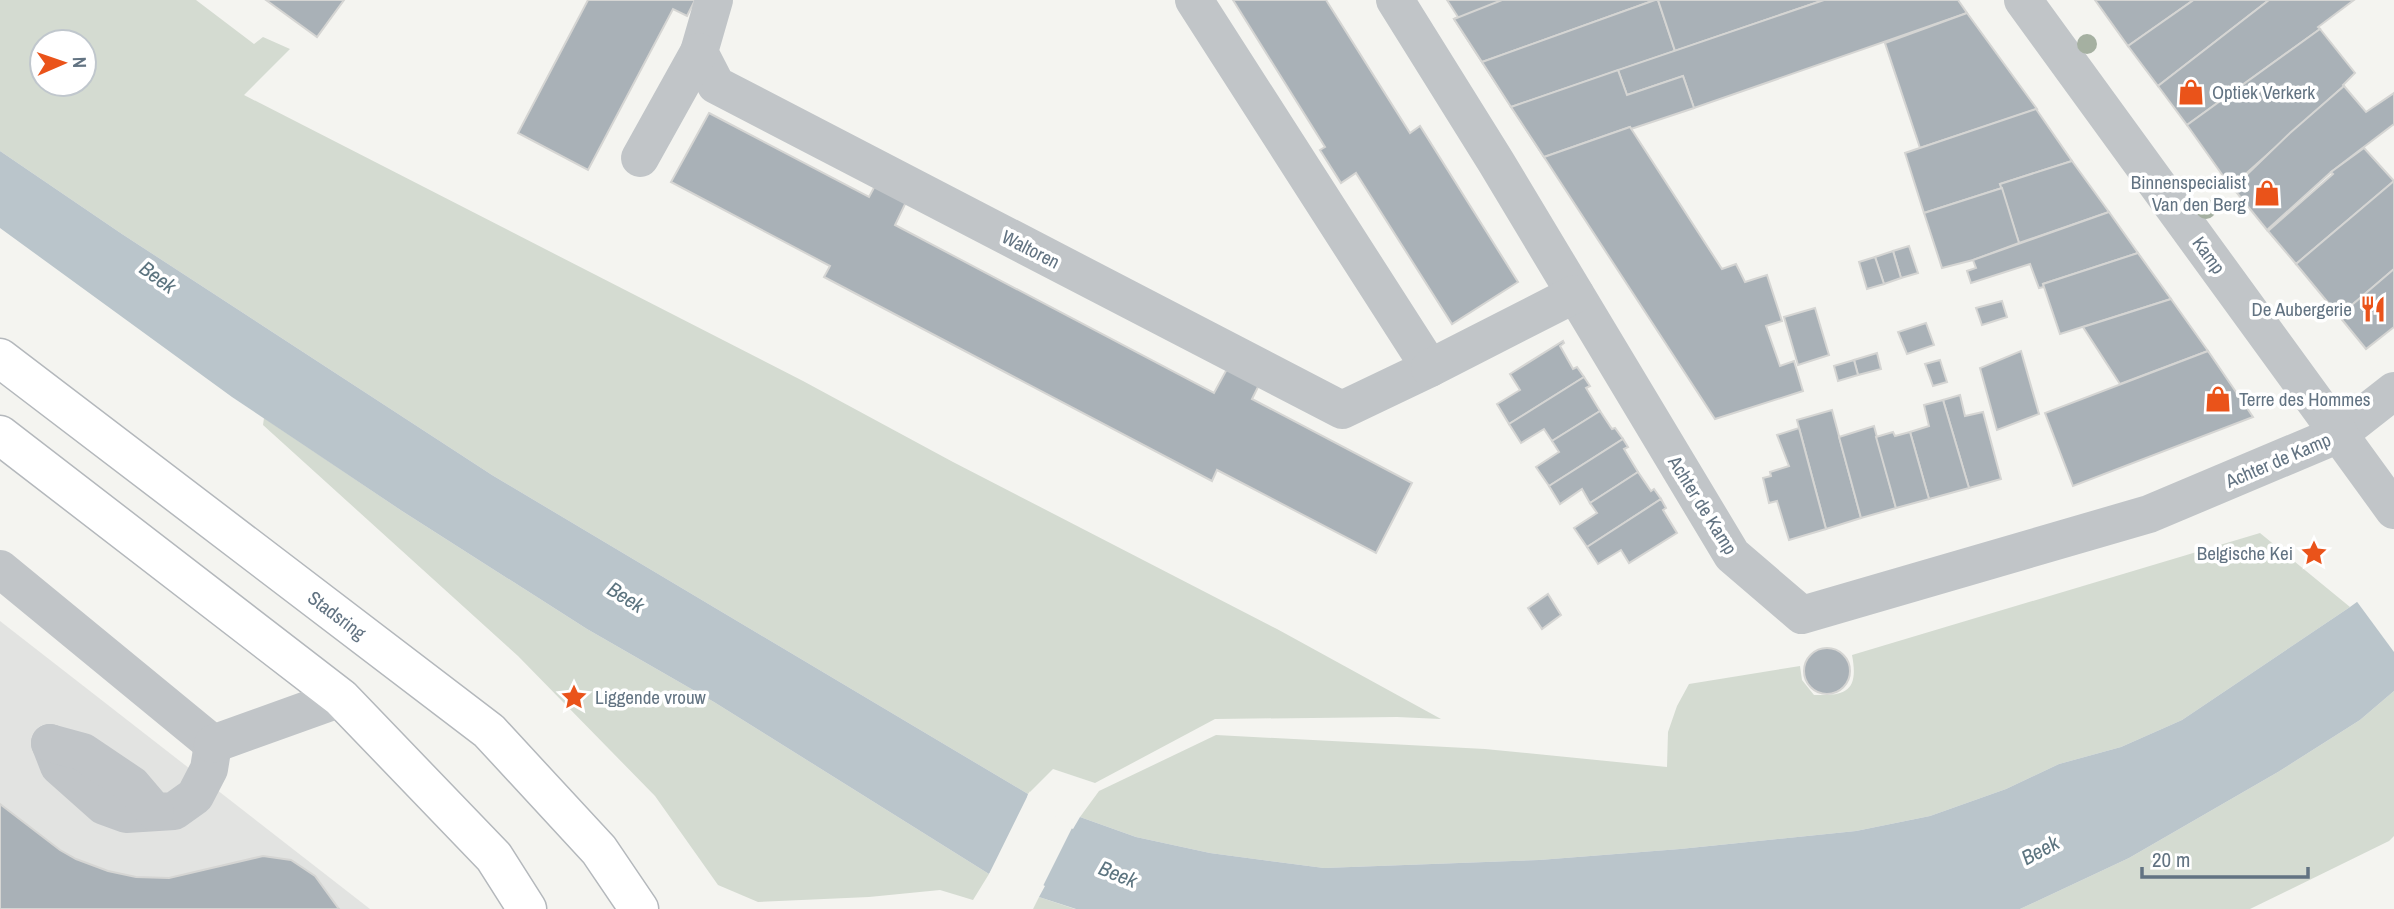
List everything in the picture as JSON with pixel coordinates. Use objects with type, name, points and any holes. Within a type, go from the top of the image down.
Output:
[{"type":"main road","name":"Stadsring","points":[[0,358],[489,732],[599,850],[639,909]]},
{"type":"main road","points":[[0,435],[341,698],[495,857],[527,909]]},
{"type":"street","points":[[640,158],[699,52],[714,0]]},
{"type":"street","points":[[1194,0],[1430,368]]},
{"type":"street","name":"Achter de Kamp","points":[[1395,0],[1732,555],[1802,615],[2150,514],[2339,434]]},
{"type":"street","name":"Kamp","points":[[2022,0],[2394,510]]},
{"type":"street","name":"Waltoren","points":[[699,52],[716,85],[1342,410],[1575,294]]},
{"type":"street","points":[[2339,434],[2394,391]]},
{"type":"street","points":[[0,569],[213,744]]},
{"type":"street","points":[[213,744],[341,698]]},
{"type":"street","points":[[155,812],[174,811],[195,796],[209,769],[213,744]]},
{"type":"shaded area","points":[[0,0],[196,0],[254,44],[263,37],[290,49],[244,95],[803,381],[953,462],[1277,629],[1441,719],[1215,719],[1095,783],[1053,769],[1028,794],[492,475],[122,234],[0,151]]},
{"type":"shaded area","points":[[264,418],[402,511],[587,629],[714,702],[989,874],[973,900],[940,890],[869,897],[758,902],[718,885],[655,796],[518,656],[263,425]]},
{"type":"shaded area","points":[[2260,533],[2350,607],[2182,720],[2121,747],[2059,764],[2006,789],[1930,816],[1856,831],[1680,849],[1539,860],[1324,868],[1210,853],[1136,837],[1080,817],[1099,791],[1216,735],[1485,749],[1667,767],[1668,732],[1677,706],[1689,684],[1800,666],[1802,680],[1814,695],[1842,692],[1848,689],[1854,677],[1852,655]]},
{"type":"shaded area","points":[[0,621],[370,909],[0,909]]},
{"type":"shaded area","points":[[2394,691],[2394,836],[2389,841],[2250,909],[2020,909],[2129,858],[2278,772],[2360,720]]},
{"type":"shaded area","points":[[1039,897],[1075,909],[1033,909]]},
{"type":"water","name":"Beek","points":[[0,151],[122,234],[492,475],[1028,794],[1025,806],[1073,829],[1080,817],[1136,837],[1210,853],[1324,868],[1539,860],[1856,831],[1930,816],[2006,789],[2059,764],[2121,747],[2182,720],[2394,575],[2394,691],[2360,720],[2278,772],[2129,858],[2020,909],[1076,909],[1039,897],[1045,886],[998,862],[989,874],[714,702],[587,629],[402,511],[232,397],[0,228]]},
{"type":"pier","points":[[2394,571],[2394,652],[2355,599]]},
{"type":"pier","points":[[1030,791],[1029,804],[1072,825],[1079,814],[1037,898],[1040,887],[998,866],[992,876],[989,874]]},
{"type":"building","points":[[266,0],[344,0],[317,37]]},
{"type":"building","points":[[588,0],[695,0],[687,16],[673,9],[588,170],[518,133]]},
{"type":"building","points":[[1233,0],[1326,0],[1410,133],[1420,126],[1518,282],[1452,324],[1356,173],[1341,183],[1320,150],[1325,147]]},
{"type":"building","points":[[1447,0],[1540,0],[1624,129],[1544,157],[1454,19],[1458,17]]},
{"type":"building","points":[[1502,0],[1655,0],[1482,62],[1454,19]]},
{"type":"building","points":[[1658,0],[1675,51],[1511,107],[1482,62]]},
{"type":"building","points":[[1658,0],[1824,0],[1675,51]]},
{"type":"building","points":[[1824,0],[1958,0],[1967,13],[1694,108],[1683,76],[1627,95],[1618,70]]},
{"type":"building","points":[[2095,0],[2191,0],[2192,1],[2128,46]]},
{"type":"building","points":[[2191,0],[2269,0],[2158,86],[2128,46]]},
{"type":"building","points":[[2269,0],[2354,0],[2318,27],[2320,29],[2187,125],[2158,86]]},
{"type":"building","points":[[1967,13],[2037,109],[1920,148],[1885,43]]},
{"type":"building","points":[[2320,29],[2355,73],[2344,86],[2231,187],[2187,125]]},
{"type":"building","points":[[1618,70],[1627,95],[1683,76],[1694,108],[1544,157],[1511,107]]},
{"type":"building","points":[[2344,86],[2366,112],[2394,93],[2394,124],[2331,172],[2267,230],[2233,188]]},
{"type":"building","points":[[2036,109],[2072,161],[2000,184],[2002,188],[1924,213],[1905,153]]},
{"type":"building","points":[[709,113],[869,197],[876,184],[907,200],[895,225],[1214,393],[1227,369],[1259,385],[1252,399],[1412,483],[1376,553],[1217,470],[1212,481],[824,277],[830,266],[671,182]]},
{"type":"building","points":[[1630,127],[1722,269],[1736,264],[1745,282],[1767,275],[1782,321],[1766,326],[1780,366],[1794,361],[1803,391],[1715,419],[1544,157]]},
{"type":"building","points":[[2364,148],[2394,181],[2296,264],[2268,231],[2333,174],[2331,172]]},
{"type":"building","points":[[2072,161],[2109,212],[2019,243],[2000,184]]},
{"type":"building","points":[[2394,181],[2394,269],[2339,316],[2296,264]]},
{"type":"building","points":[[2002,188],[2019,243],[1942,268],[1924,213]]},
{"type":"building","points":[[2109,212],[2138,253],[2043,284],[2044,287],[2039,288],[2030,264],[1971,283],[1967,271],[1976,268],[1973,260]]},
{"type":"building","points":[[1909,246],[1918,273],[1901,278],[1893,251]]},
{"type":"building","points":[[1893,251],[1901,278],[1884,284],[1875,257]]},
{"type":"building","points":[[2138,253],[2171,299],[2060,334],[2043,284]]},
{"type":"building","points":[[1875,257],[1884,284],[1867,289],[1859,262]]},
{"type":"building","points":[[2394,269],[2394,327],[2366,349],[2339,316]]},
{"type":"building","points":[[2171,299],[2208,351],[2120,384],[2083,327]]},
{"type":"building","points":[[2002,301],[2007,317],[1982,325],[1976,308]]},
{"type":"building","points":[[1815,308],[1829,355],[1798,365],[1784,317]]},
{"type":"building","points":[[1926,323],[1934,345],[1907,354],[1898,332]]},
{"type":"building","points":[[1563,341],[1560,346],[1573,369],[1577,367],[1584,377],[1509,424],[1497,404],[1520,390],[1510,374]]},
{"type":"building","points":[[2021,351],[2039,414],[1997,430],[1980,368]]},
{"type":"building","points":[[2208,351],[2253,417],[2073,486],[2045,413]]},
{"type":"building","points":[[1877,353],[1881,369],[1858,375],[1854,360]]},
{"type":"building","points":[[1854,360],[1858,375],[1838,381],[1834,366]]},
{"type":"building","points":[[1940,360],[1947,382],[1933,386],[1925,364]]},
{"type":"building","points":[[1584,377],[1590,386],[1586,388],[1600,411],[1552,441],[1544,429],[1521,443],[1509,424]]},
{"type":"building","points":[[1960,395],[1965,416],[1983,412],[2001,479],[1969,488],[1943,400]]},
{"type":"building","points":[[1943,400],[1969,488],[1929,499],[1910,432],[1929,426],[1924,405]]},
{"type":"building","points":[[1832,410],[1861,518],[1826,529],[1797,420]]},
{"type":"building","points":[[1600,411],[1612,429],[1615,428],[1623,439],[1549,486],[1536,467],[1559,452],[1552,441]]},
{"type":"building","points":[[1874,426],[1896,508],[1861,518],[1839,437]]},
{"type":"building","points":[[1799,428],[1826,529],[1789,540],[1777,501],[1769,503],[1763,478],[1771,476],[1770,472],[1789,466],[1777,435]]},
{"type":"building","points":[[1893,432],[1895,436],[1910,432],[1929,499],[1896,508],[1876,437]]},
{"type":"building","points":[[1623,439],[1628,447],[1624,449],[1638,472],[1590,503],[1582,489],[1560,504],[1549,486]]},
{"type":"building","points":[[1638,472],[1651,491],[1654,489],[1661,499],[1587,547],[1574,528],[1597,513],[1590,503]]},
{"type":"building","points":[[1661,499],[1666,508],[1663,510],[1677,533],[1629,563],[1621,550],[1598,564],[1587,547]]},
{"type":"building","points":[[1548,594],[1561,615],[1542,629],[1528,608]]},
{"type":"building","points":[[1827,648],[1843,655],[1850,671],[1843,687],[1827,694],[1811,687],[1804,671],[1811,655]]},
{"type":"building","points":[[0,804],[76,859],[108,871],[136,877],[169,878],[263,856],[291,860],[315,876],[339,909],[0,909]]},
{"type":"place","name":"Optiek Verkerk","points":[[2191,92]]},
{"type":"place","name":"Binnenspecialist Van den Berg","points":[[2267,193]]},
{"type":"place","name":"De Aubergerie","points":[[2373,309]]},
{"type":"place","name":"Terre des Hommes","points":[[2218,399]]},
{"type":"place","name":"Belgische Kei","points":[[2314,553]]},
{"type":"place","name":"Liggende vrouw","points":[[574,697]]}]
